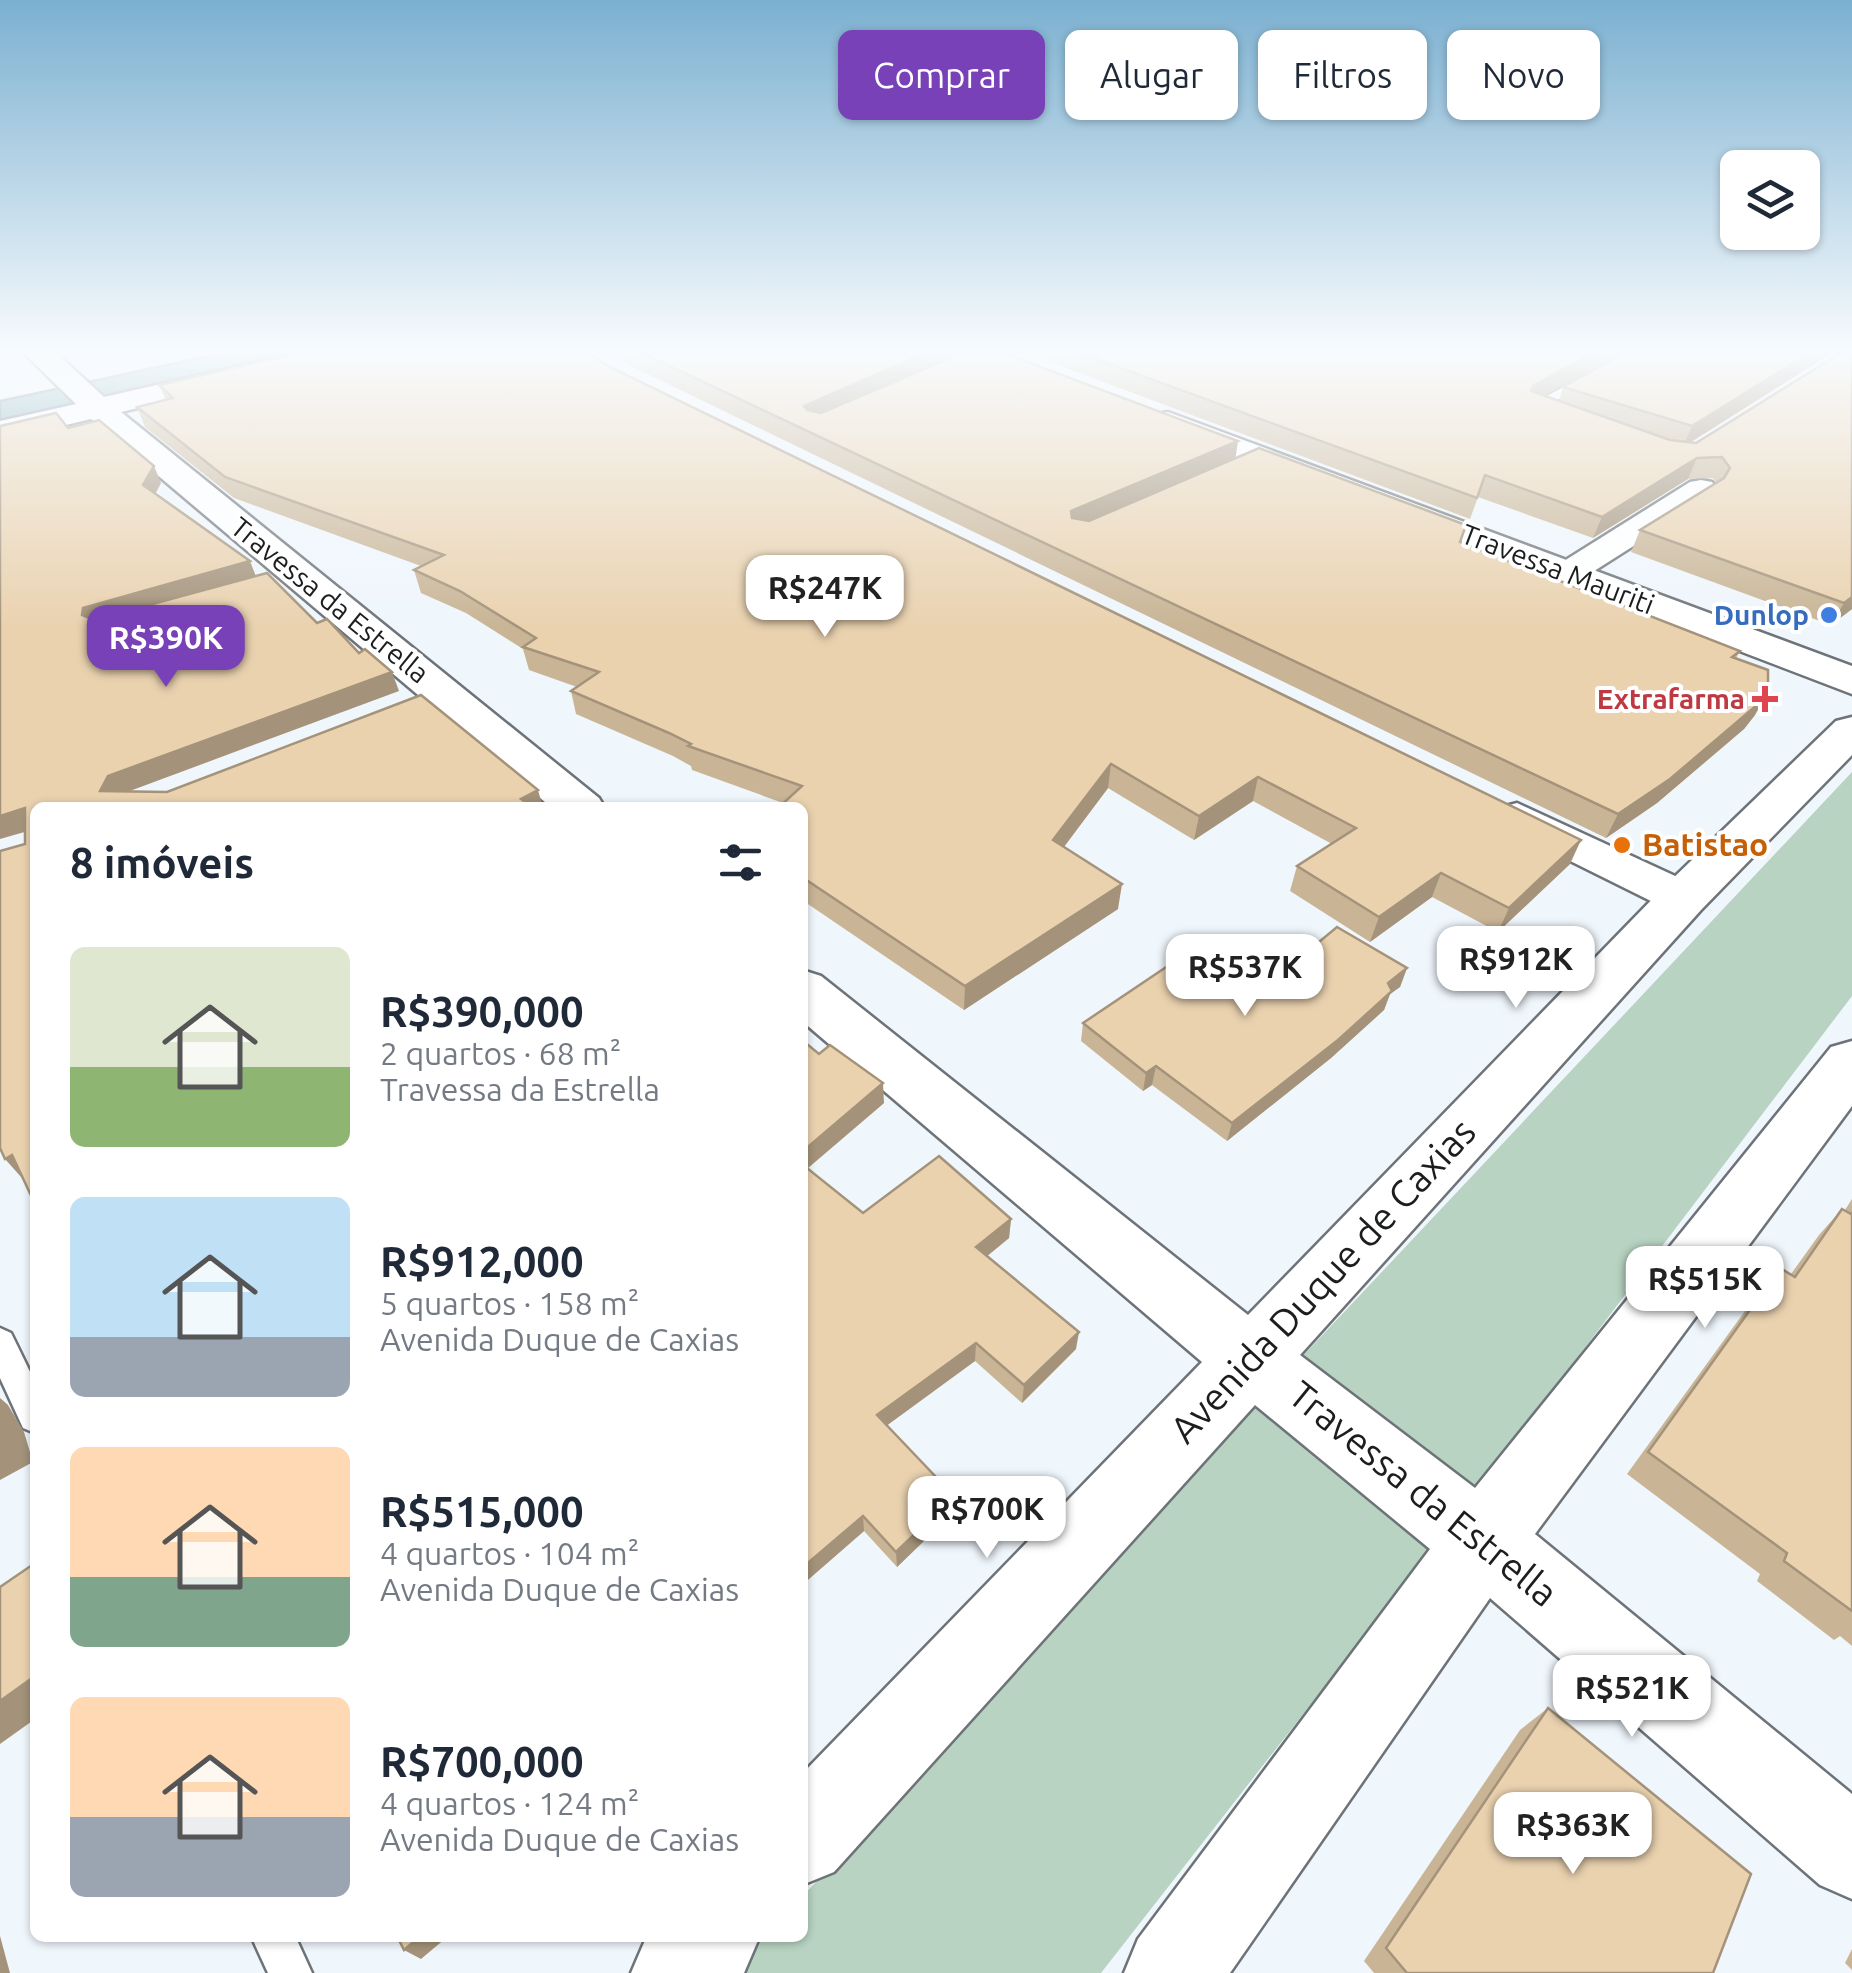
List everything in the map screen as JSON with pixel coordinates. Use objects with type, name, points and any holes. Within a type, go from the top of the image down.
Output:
[{"type":"main road","name":"Travessa da Estrella","points":[[145,443],[291,578],[441,691],[575,802]]},
{"type":"main road","name":"Travessa Mauriti","points":[[1207,443],[1251,464],[1568,573],[1852,681]]},
{"type":"main road","name":"Avenida Duque de Caxias","points":[[808,1834],[1683,898],[1843,750]]},
{"type":"main road","name":"Travessa da Estrella","points":[[808,995],[1483,1542],[1852,1852]]},
{"type":"main road","points":[[1172,1973],[1483,1542],[1852,1063]]},
{"type":"main road","points":[[679,1973],[708,1942]]},
{"type":"street","points":[[1568,573],[1701,489]]},
{"type":"street","points":[[394,710],[441,691]]},
{"type":"street","points":[[1487,802],[1683,898]]},
{"type":"lane","points":[[0,1343],[30,1406]]},
{"type":"lane","points":[[276,1942],[290,1973]]},
{"type":"green space","points":[[1852,772],[1852,996],[1442,1536],[1101,1973],[732,1973],[760,1942],[808,1942],[808,1891],[1268,1393]]},
{"type":"building","points":[[0,443],[127,443],[154,466],[143,485],[250,561],[83,608],[82,615],[94,620],[267,573],[317,623],[327,619],[359,653],[365,649],[392,672],[108,776],[100,791],[167,792],[421,695],[538,790],[521,799],[525,802],[30,802],[30,1193],[12,1155],[5,1159],[0,1148],[0,851],[25,844],[25,808],[0,816]]},
{"type":"building","points":[[182,443],[766,443],[1581,840],[1509,908],[1441,873],[1379,917],[1297,866],[1356,828],[1258,777],[1199,816],[1111,764],[1053,840],[1122,884],[965,986],[808,881],[808,802],[785,802],[802,786],[688,746],[691,744],[669,733],[571,691],[599,672],[523,647],[536,638],[460,591],[414,570],[444,555],[225,477]]},
{"type":"building","points":[[833,443],[1233,443],[1071,511],[1072,518],[1089,521],[1259,448],[1466,525],[1460,542],[1740,651],[1732,657],[1768,670],[1768,692],[1757,705],[1670,779],[1618,814]]},
{"type":"building","points":[[1326,443],[1852,443],[1852,597],[1844,603],[1640,530],[1724,478],[1730,468],[1722,457],[1697,458],[1602,517],[1485,475],[1477,498]]},
{"type":"building","points":[[1337,927],[1407,968],[1388,983],[1392,991],[1338,1040],[1232,1123],[1156,1066],[1146,1073],[1083,1023],[1202,943],[1267,985]]},
{"type":"building","points":[[808,1045],[819,1054],[830,1045],[883,1083],[808,1147]]},
{"type":"building","points":[[939,1156],[1011,1219],[976,1247],[1079,1332],[1024,1385],[976,1343],[877,1415],[954,1496],[896,1552],[863,1516],[808,1563],[808,1169],[863,1213]]},
{"type":"building","points":[[1842,1209],[1852,1212],[1852,1611],[1784,1561],[1787,1553],[1648,1452],[1780,1268],[1795,1277]]},
{"type":"building","points":[[30,1566],[30,1680],[0,1701],[0,1587]]},
{"type":"building","points":[[1548,1708],[1751,1874],[1713,1973],[1407,1973],[1386,1948]]},
{"type":"place","name":"Dunlop","points":[[1829,615]]},
{"type":"place","name":"Extrafarma","points":[[1765,699]]},
{"type":"place","name":"Batistao","points":[[1622,845]]}]
